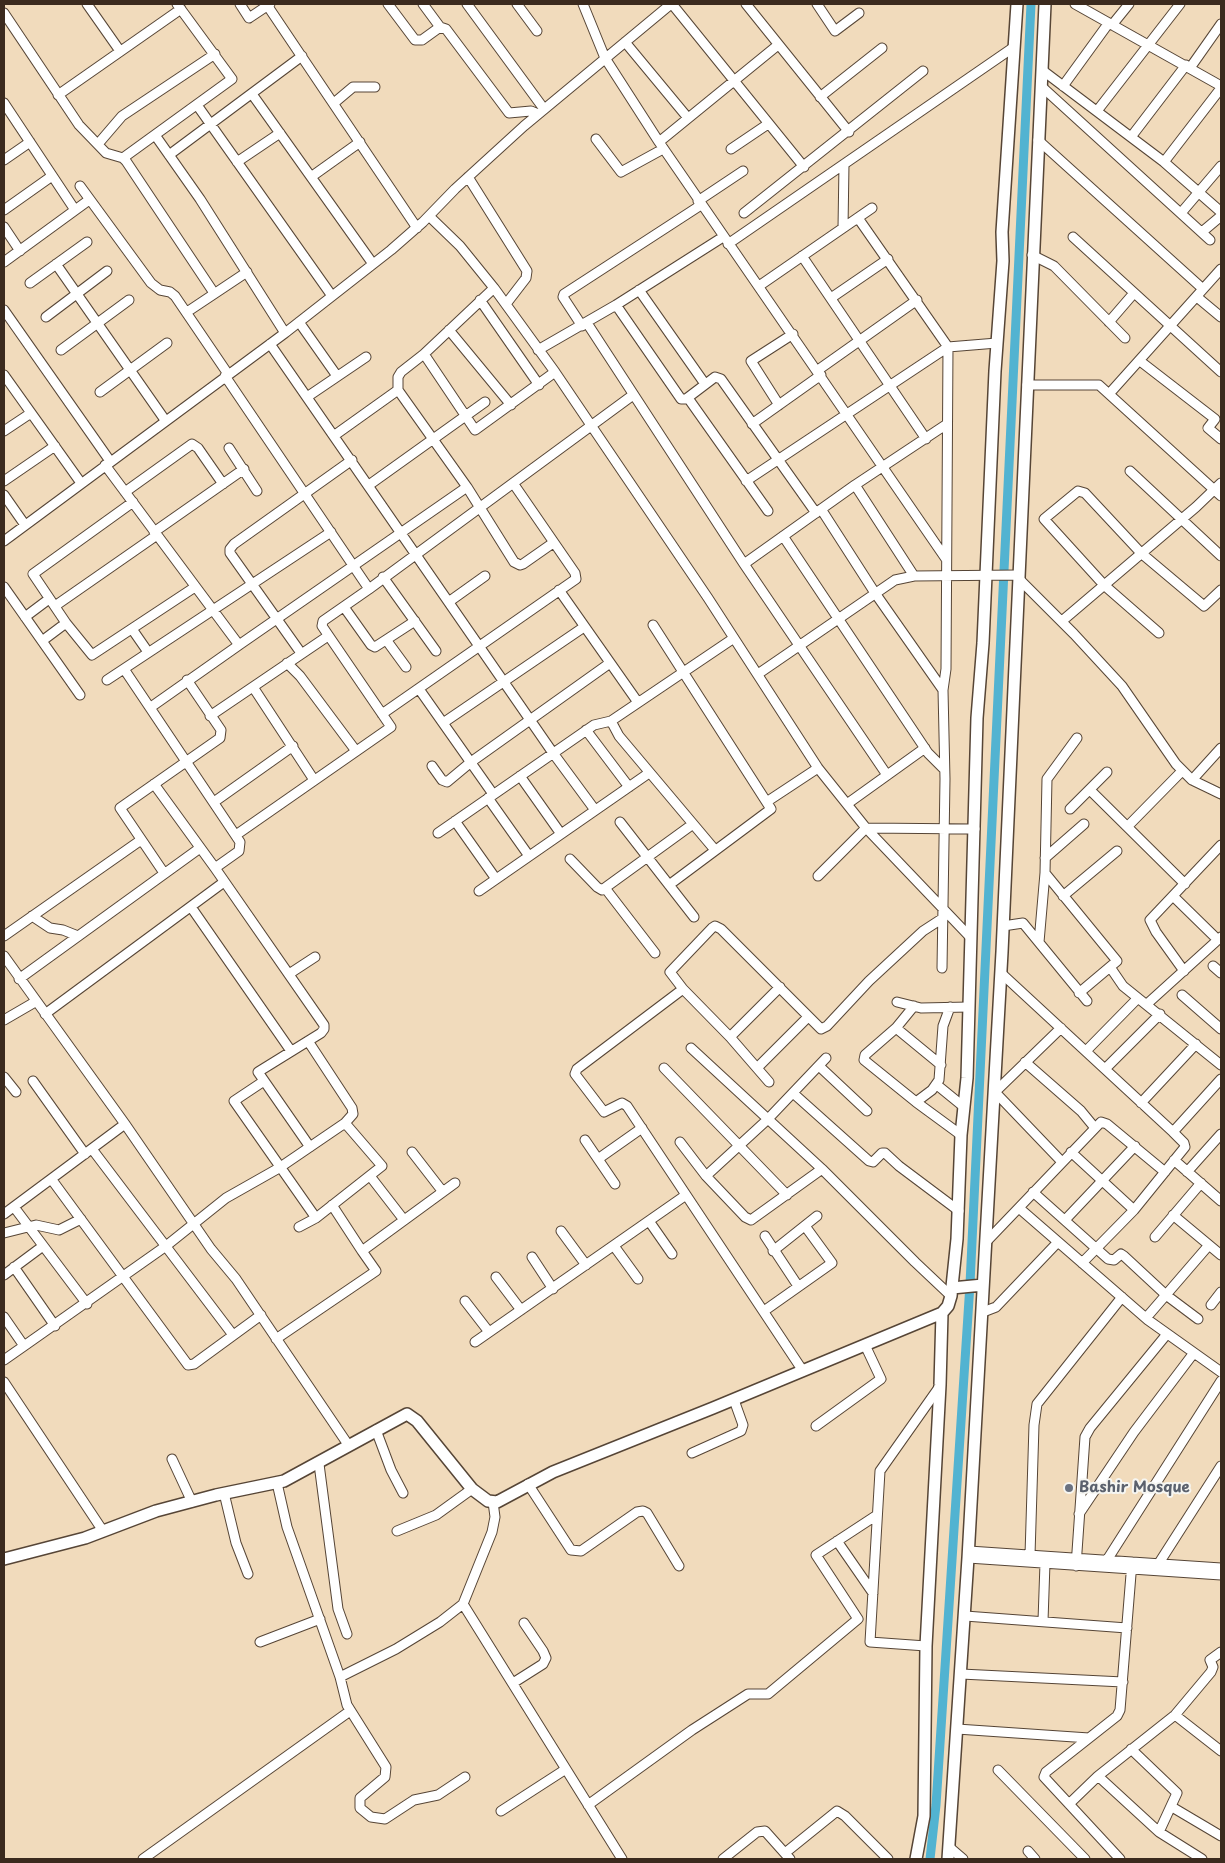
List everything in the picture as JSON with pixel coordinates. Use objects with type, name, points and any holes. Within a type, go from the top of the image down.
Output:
[{"type":"street","points":[[100,4],[89,7],[120,51]]},
{"type":"street","points":[[240,4],[249,18],[269,4],[417,228]]},
{"type":"street","points":[[388,4],[415,40],[422,40],[440,27]]},
{"type":"street","points":[[423,4],[440,27],[446,29],[509,113],[541,112]]},
{"type":"street","points":[[467,4],[541,112]]},
{"type":"street","points":[[517,4],[537,31]]},
{"type":"street","points":[[583,4],[605,58],[661,145],[820,372],[946,559]]},
{"type":"street","points":[[4,540],[285,333],[373,264],[417,228],[468,177],[541,112],[672,4],[804,167]]},
{"type":"street","points":[[746,4],[848,132]]},
{"type":"street","points":[[817,4],[835,32],[859,14]]},
{"type":"street","points":[[4,1560],[85,1538],[156,1511],[224,1493],[284,1482],[319,1464],[401,1415],[412,1416],[472,1489],[483,1498],[493,1502],[553,1472],[734,1400],[942,1313],[948,1306],[954,1290],[959,1210],[976,829],[977,718],[990,575],[997,343],[1017,4]]},
{"type":"street","points":[[948,1859],[983,1312],[980,1285],[987,1241],[995,1092],[1003,926],[1015,576],[1027,385],[1045,4]]},
{"type":"street","points":[[1076,4],[1188,66],[1221,87],[1164,162]]},
{"type":"street","points":[[1063,86],[1110,24],[1129,4]]},
{"type":"street","points":[[1097,112],[1180,4]]},
{"type":"street","points":[[4,14],[58,95],[79,125],[110,156],[123,158],[232,80],[179,7],[58,95]]},
{"type":"street","points":[[1131,137],[1221,24]]},
{"type":"street","points":[[625,42],[688,118]]},
{"type":"street","points":[[596,139],[616,169],[621,172],[661,145],[688,118],[778,45]]},
{"type":"street","points":[[538,350],[726,240],[844,164],[1014,47]]},
{"type":"street","points":[[820,97],[882,48]]},
{"type":"street","points":[[98,144],[122,116],[214,54]]},
{"type":"street","points":[[169,155],[302,56]]},
{"type":"street","points":[[1042,70],[1164,162],[1199,190],[1221,212]]},
{"type":"street","points":[[744,213],[923,71]]},
{"type":"street","points":[[1041,86],[1210,240]]},
{"type":"street","points":[[334,103],[353,87],[374,87]]},
{"type":"street","points":[[252,94],[373,264]]},
{"type":"street","points":[[197,105],[332,296]]},
{"type":"street","points":[[5,108],[75,210]]},
{"type":"street","points":[[731,149],[768,124]]},
{"type":"street","points":[[237,162],[280,133]]},
{"type":"street","points":[[155,135],[247,272],[285,333]]},
{"type":"street","points":[[1038,140],[1204,289]]},
{"type":"street","points":[[4,160],[30,142]]},
{"type":"street","points":[[311,177],[360,142]]},
{"type":"street","points":[[123,158],[214,293]]},
{"type":"street","points":[[843,228],[844,164]]},
{"type":"street","points":[[1181,213],[1221,166]]},
{"type":"street","points":[[743,171],[700,203],[564,294],[563,297],[633,395],[744,564],[887,775]]},
{"type":"street","points":[[4,210],[52,176]]},
{"type":"street","points":[[468,177],[527,270],[526,278],[506,304]]},
{"type":"street","points":[[80,186],[151,283],[160,290],[170,292],[187,312],[369,589]]},
{"type":"street","points":[[4,262],[89,200]]},
{"type":"street","points":[[759,286],[872,208]]},
{"type":"street","points":[[429,216],[460,246],[494,288],[555,372],[758,674],[818,768],[866,828],[943,914],[971,938]]},
{"type":"street","points":[[1202,232],[1221,216]]},
{"type":"street","points":[[858,218],[948,346],[946,669],[943,690],[942,968]]},
{"type":"street","points":[[4,227],[20,251]]},
{"type":"street","points":[[1073,237],[1221,372]]},
{"type":"street","points":[[30,283],[87,242]]},
{"type":"street","points":[[1032,255],[1054,266],[1125,338]]},
{"type":"street","points":[[802,256],[926,438]]},
{"type":"street","points":[[831,298],[888,259]]},
{"type":"street","points":[[56,264],[165,420]]},
{"type":"street","points":[[1109,394],[1221,268]]},
{"type":"street","points":[[46,317],[107,271]]},
{"type":"street","points":[[187,312],[247,272]]},
{"type":"street","points":[[494,288],[424,354],[401,372],[398,378],[398,390],[467,487],[517,564],[523,564],[553,543]]},
{"type":"street","points":[[638,290],[705,384]]},
{"type":"street","points":[[1109,322],[1134,293]]},
{"type":"street","points":[[1197,297],[1221,317]]},
{"type":"street","points":[[61,350],[129,300]]},
{"type":"street","points":[[480,300],[539,385]]},
{"type":"street","points":[[752,424],[779,405],[860,340],[917,300]]},
{"type":"street","points":[[616,305],[681,399],[688,398],[715,377],[719,378],[778,462],[819,511],[943,690]]},
{"type":"street","points":[[4,310],[108,463],[125,492],[239,645]]},
{"type":"street","points":[[299,322],[337,376]]},
{"type":"street","points":[[449,330],[511,405]]},
{"type":"street","points":[[779,405],[751,361],[793,334]]},
{"type":"street","points":[[100,392],[166,343]]},
{"type":"street","points":[[746,481],[778,462],[948,346],[997,343]]},
{"type":"street","points":[[270,344],[450,601],[553,753],[595,810]]},
{"type":"street","points":[[424,354],[475,430],[555,372]]},
{"type":"street","points":[[307,397],[366,357]]},
{"type":"street","points":[[1140,361],[1215,419],[1208,428],[1221,439]]},
{"type":"street","points":[[5,378],[81,483]]},
{"type":"street","points":[[1027,385],[1099,385],[1219,490],[1062,621]]},
{"type":"street","points":[[335,435],[398,390]]},
{"type":"street","points":[[236,835],[391,727],[328,636],[322,624],[383,577],[592,427],[633,395]]},
{"type":"street","points":[[688,398],[768,511]]},
{"type":"street","points":[[369,485],[486,402]]},
{"type":"street","points":[[4,431],[30,413]]},
{"type":"street","points":[[744,564],[855,485],[947,424]]},
{"type":"street","points":[[125,492],[192,444],[198,448],[223,484]]},
{"type":"street","points":[[4,481],[55,446]]},
{"type":"street","points":[[228,448],[257,490]]},
{"type":"street","points":[[301,653],[230,553],[230,549],[234,544],[352,460]]},
{"type":"street","points":[[25,617],[52,603],[155,533],[244,469]]},
{"type":"street","points":[[1130,471],[1221,556]]},
{"type":"street","points":[[382,714],[574,580],[576,576],[513,483]]},
{"type":"street","points":[[855,485],[914,576]]},
{"type":"street","points":[[151,707],[187,680],[355,567],[467,487]]},
{"type":"street","points":[[1159,633],[1104,585],[1044,519],[1078,491],[1085,493],[1142,553],[1204,606],[1221,590]]},
{"type":"street","points":[[4,495],[25,525]]},
{"type":"street","points":[[133,502],[34,572],[34,579],[66,623],[92,655],[195,586]]},
{"type":"street","points":[[107,680],[330,532]]},
{"type":"street","points":[[783,536],[924,748],[944,769]]},
{"type":"street","points":[[758,674],[895,580],[914,576],[946,574],[1015,576],[1062,621],[1122,686],[1160,744],[1182,771],[1192,780],[1221,794]]},
{"type":"street","points":[[450,601],[485,576]]},
{"type":"street","points":[[383,577],[436,651]]},
{"type":"street","points":[[4,587],[80,695]]},
{"type":"street","points":[[559,590],[637,701]]},
{"type":"street","points":[[344,607],[373,646],[387,641],[415,621]]},
{"type":"street","points":[[42,642],[66,623]]},
{"type":"street","points":[[653,626],[771,808],[770,811],[669,885]]},
{"type":"street","points":[[443,724],[504,680],[584,627]]},
{"type":"street","points":[[132,629],[148,652]]},
{"type":"street","points":[[210,716],[328,636]]},
{"type":"street","points":[[438,832],[586,730],[600,722],[610,721],[637,701],[734,638]]},
{"type":"street","points":[[387,641],[406,667]]},
{"type":"street","points":[[287,663],[300,676],[356,751]]},
{"type":"street","points":[[432,766],[442,780],[447,782],[471,762],[610,663]]},
{"type":"street","points":[[124,669],[188,760],[240,842],[239,851],[215,868]]},
{"type":"street","points":[[164,873],[120,808],[220,738],[221,730],[187,680]]},
{"type":"street","points":[[253,687],[314,780]]},
{"type":"street","points":[[419,688],[471,762],[528,856]]},
{"type":"street","points":[[610,721],[619,736],[715,850]]},
{"type":"street","points":[[586,730],[629,787]]},
{"type":"street","points":[[1039,942],[1045,873],[1047,780],[1077,738]]},
{"type":"street","points":[[214,802],[293,746]]},
{"type":"street","points":[[847,804],[924,748]]},
{"type":"street","points":[[1192,780],[1221,748]]},
{"type":"street","points":[[768,801],[818,768]]},
{"type":"street","points":[[1128,826],[1182,771]]},
{"type":"street","points":[[1070,809],[1107,772]]},
{"type":"street","points":[[479,891],[650,774]]},
{"type":"street","points":[[520,776],[561,834]]},
{"type":"street","points":[[154,784],[215,868],[324,1027],[323,1031],[258,1072],[310,1147]]},
{"type":"street","points":[[1090,790],[1185,884]]},
{"type":"street","points":[[454,821],[496,879]]},
{"type":"street","points":[[620,822],[694,917]]},
{"type":"street","points":[[570,859],[602,890],[693,824]]},
{"type":"street","points":[[1045,858],[1084,824]]},
{"type":"street","points":[[818,876],[866,828],[976,829]]},
{"type":"street","points":[[4,936],[141,840]]},
{"type":"street","points":[[1184,971],[1156,932],[1150,920],[1221,845]]},
{"type":"street","points":[[19,979],[200,848]]},
{"type":"street","points":[[1064,896],[1117,851]]},
{"type":"street","points":[[1045,873],[1117,961],[1079,992]]},
{"type":"street","points":[[45,1014],[224,882]]},
{"type":"street","points":[[605,888],[656,953]]},
{"type":"street","points":[[1147,1004],[1220,938],[1173,896]]},
{"type":"street","points":[[190,907],[291,1051]]},
{"type":"street","points":[[770,1082],[670,974],[670,970],[715,926],[721,929],[819,1028],[827,1026],[869,981],[943,914]]},
{"type":"street","points":[[32,916],[50,928],[63,930],[78,936]]},
{"type":"street","points":[[1003,926],[1023,923],[1087,1001]]},
{"type":"street","points":[[289,974],[315,957]]},
{"type":"street","points":[[5,959],[125,1124],[208,1244],[261,1315],[348,1446]]},
{"type":"street","points":[[1213,966],[1221,973]]},
{"type":"street","points":[[1110,967],[1123,986],[1221,1065]]},
{"type":"street","points":[[1001,973],[1185,1145],[1134,1210],[1082,1263]]},
{"type":"street","points":[[730,1037],[780,987]]},
{"type":"street","points":[[683,989],[575,1072],[576,1077],[600,1110],[607,1112],[625,1104],[804,1371]]},
{"type":"street","points":[[1182,995],[1221,1029]]},
{"type":"street","points":[[1086,1051],[1138,998]]},
{"type":"street","points":[[4,1020],[35,1002]]},
{"type":"street","points":[[897,1002],[914,1006],[969,1007]]},
{"type":"street","points":[[914,1006],[896,1028],[865,1055],[864,1060],[961,1135]]},
{"type":"street","points":[[916,1102],[937,1085],[941,1065],[943,1026],[950,1007]]},
{"type":"street","points":[[1105,1069],[1160,1014]]},
{"type":"street","points":[[757,1068],[808,1016]]},
{"type":"street","points":[[896,1028],[941,1065]]},
{"type":"street","points":[[995,1092],[1061,1028]]},
{"type":"street","points":[[4,1360],[87,1304],[195,1224],[226,1198],[279,1168],[345,1123],[352,1114],[352,1108],[308,1041]]},
{"type":"street","points":[[1141,1103],[1196,1044]]},
{"type":"street","points":[[691,1048],[822,1169],[914,1262],[954,1290],[980,1285]]},
{"type":"street","points":[[706,1176],[767,1120],[826,1058]]},
{"type":"street","points":[[1025,1062],[1081,1111],[1095,1128]]},
{"type":"street","points":[[819,1066],[867,1111]]},
{"type":"street","points":[[664,1068],[787,1195]]},
{"type":"street","points":[[4,1077],[16,1092]]},
{"type":"street","points":[[1173,1132],[1221,1079]]},
{"type":"street","points":[[264,1080],[234,1101],[279,1168],[316,1218]]},
{"type":"street","points":[[34,1081],[166,1246],[233,1336]]},
{"type":"street","points":[[937,1085],[964,1106]]},
{"type":"street","points":[[995,1092],[1062,1162]]},
{"type":"street","points":[[794,1093],[869,1160],[873,1162],[882,1153],[886,1153],[899,1166],[959,1210]]},
{"type":"street","points":[[987,1241],[1101,1122],[1107,1124],[1165,1172]]},
{"type":"street","points":[[299,1227],[316,1218],[382,1166],[345,1123]]},
{"type":"street","points":[[4,1214],[125,1124]]},
{"type":"street","points":[[598,1159],[642,1128]]},
{"type":"street","points":[[1187,1172],[1221,1134]]},
{"type":"street","points":[[585,1140],[615,1184]]},
{"type":"street","points":[[680,1142],[706,1176],[748,1220],[755,1219],[822,1169]]},
{"type":"street","points":[[1065,1220],[1135,1146]]},
{"type":"street","points":[[412,1152],[443,1192]]},
{"type":"street","points":[[1071,1152],[1134,1210]]},
{"type":"street","points":[[1174,1160],[1221,1199]]},
{"type":"street","points":[[370,1176],[404,1220]]},
{"type":"street","points":[[52,1180],[188,1365],[194,1364],[261,1315]]},
{"type":"street","points":[[362,1251],[455,1183]]},
{"type":"street","points":[[1154,1237],[1201,1183]]},
{"type":"street","points":[[1033,1192],[1111,1261],[1121,1254],[1124,1256],[1166,1295],[1198,1320]]},
{"type":"street","points":[[475,1342],[686,1195]]},
{"type":"street","points":[[276,1339],[376,1271],[332,1205]]},
{"type":"street","points":[[14,1207],[87,1304]]},
{"type":"street","points":[[1019,1208],[1146,1318],[1193,1354],[1221,1372]]},
{"type":"street","points":[[1173,1215],[1221,1255]]},
{"type":"street","points":[[773,1251],[817,1216]]},
{"type":"street","points":[[4,1233],[28,1226],[40,1225],[59,1230],[81,1219]]},
{"type":"street","points":[[649,1221],[672,1254]]},
{"type":"street","points":[[764,1310],[832,1262],[806,1226]]},
{"type":"street","points":[[561,1231],[586,1265]]},
{"type":"street","points":[[765,1236],[773,1251],[798,1286]]},
{"type":"street","points":[[983,1312],[996,1307],[1058,1242]]},
{"type":"street","points":[[1146,1318],[1209,1244]]},
{"type":"street","points":[[4,1275],[44,1246]]},
{"type":"street","points":[[614,1246],[638,1279]]},
{"type":"street","points":[[532,1257],[553,1289]]},
{"type":"street","points":[[14,1267],[55,1326]]},
{"type":"street","points":[[496,1277],[521,1310]]},
{"type":"street","points":[[1211,1305],[1221,1292]]},
{"type":"street","points":[[1030,1555],[1034,1425],[1037,1404],[1122,1297]]},
{"type":"street","points":[[465,1301],[489,1332]]},
{"type":"street","points":[[916,1859],[924,1816],[926,1646],[942,1313]]},
{"type":"street","points":[[4,1317],[24,1346]]},
{"type":"street","points":[[1076,1561],[1086,1434],[1167,1334]]},
{"type":"street","points":[[816,1426],[881,1379],[864,1345]]},
{"type":"street","points":[[1079,1514],[1130,1438],[1193,1354]]},
{"type":"street","points":[[1107,1564],[1221,1381]]},
{"type":"street","points":[[4,1382],[103,1531]]},
{"type":"street","points":[[926,1646],[870,1642],[880,1471],[940,1385]]},
{"type":"street","points":[[692,1453],[741,1431],[743,1425],[734,1400]]},
{"type":"street","points":[[376,1430],[391,1470],[403,1493]]},
{"type":"street","points":[[172,1459],[192,1502]]},
{"type":"street","points":[[319,1464],[338,1609],[347,1634]]},
{"type":"street","points":[[1159,1567],[1221,1466]]},
{"type":"street","points":[[276,1483],[287,1527],[350,1711],[386,1767],[385,1777],[363,1795],[359,1801],[360,1808],[371,1817],[386,1819],[414,1800],[438,1795],[465,1777]]},
{"type":"street","points":[[528,1484],[571,1550],[581,1550],[637,1512],[643,1511],[647,1514],[679,1566]]},
{"type":"street","points":[[397,1531],[436,1515],[472,1489]]},
{"type":"street","points":[[224,1493],[236,1543],[248,1574]]},
{"type":"street","points":[[340,1678],[433,1626],[462,1604],[492,1532],[495,1517],[493,1502]]},
{"type":"street","points":[[588,1805],[692,1730],[748,1694],[768,1694],[858,1619],[816,1555],[877,1515]]},
{"type":"street","points":[[837,1541],[873,1593]]},
{"type":"street","points":[[969,1554],[1030,1555],[1132,1566],[1221,1568]]},
{"type":"street","points":[[969,1554],[1045,1563],[1076,1561]]},
{"type":"street","points":[[1043,1621],[1045,1563]]},
{"type":"street","points":[[1120,1859],[1046,1779],[1045,1774],[1119,1713],[1132,1566]]},
{"type":"street","points":[[1159,1567],[1221,1575]]},
{"type":"street","points":[[462,1604],[622,1859]]},
{"type":"street","points":[[965,1616],[1127,1628]]},
{"type":"street","points":[[260,1642],[320,1619]]},
{"type":"street","points":[[513,1683],[543,1664],[546,1658],[524,1623]]},
{"type":"street","points":[[1069,1804],[1098,1776],[1175,1715],[1211,1672],[1213,1668],[1210,1660],[1221,1652]]},
{"type":"street","points":[[961,1674],[1123,1682]]},
{"type":"street","points":[[144,1859],[350,1711]]},
{"type":"street","points":[[1175,1715],[1221,1752]]},
{"type":"street","points":[[957,1729],[1089,1738]]},
{"type":"street","points":[[1131,1749],[1177,1792],[1159,1832]]},
{"type":"street","points":[[501,1811],[566,1769]]},
{"type":"street","points":[[998,1770],[1085,1859]]},
{"type":"street","points":[[1098,1776],[1159,1832],[1202,1859]]},
{"type":"street","points":[[1172,1806],[1221,1836]]},
{"type":"street","points":[[723,1859],[761,1831],[769,1832],[787,1856],[837,1811],[845,1816],[888,1859]]},
{"type":"street","points":[[949,1847],[963,1859]]},
{"type":"street","points":[[1028,1851],[1035,1859]]},
{"type":"waterway","points":[[930,1859],[936,1805],[970,1284],[1031,4]]},
{"type":"place","name":"Bashir Mosque","points":[[1069,1488]]}]
